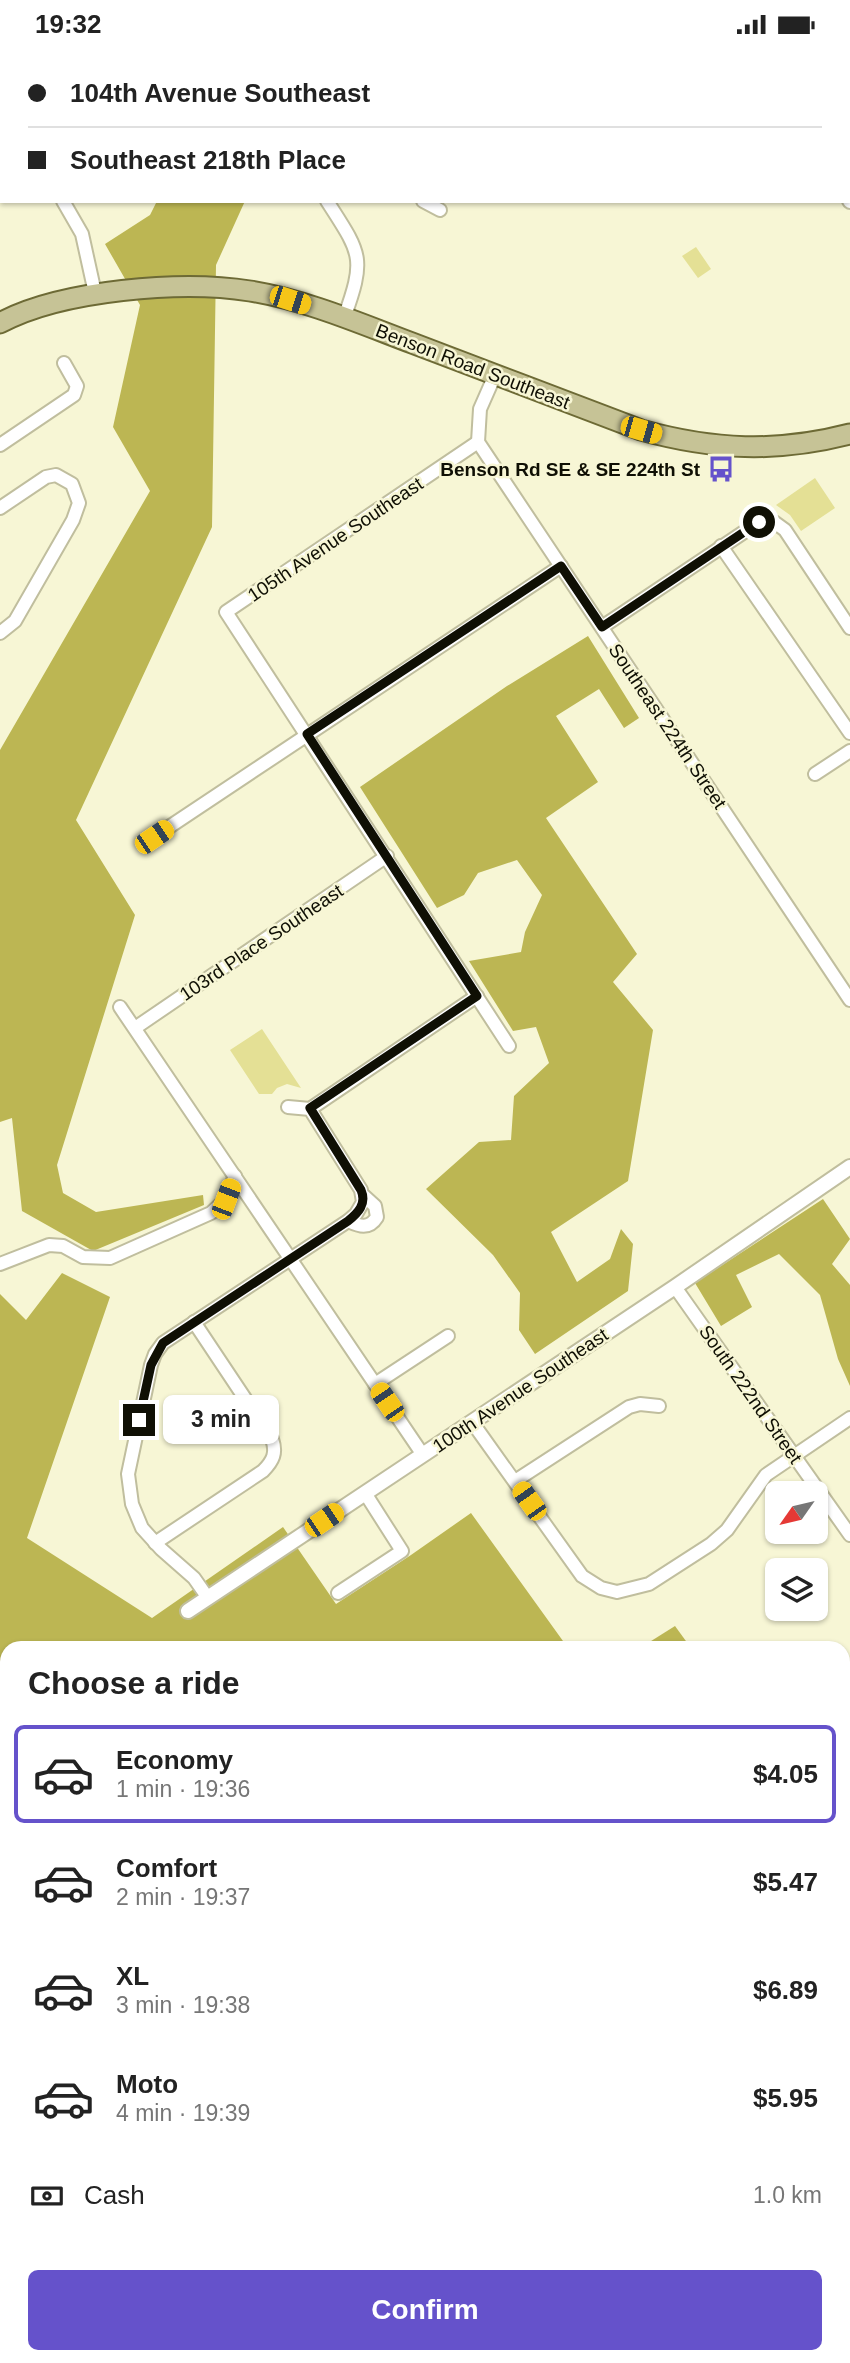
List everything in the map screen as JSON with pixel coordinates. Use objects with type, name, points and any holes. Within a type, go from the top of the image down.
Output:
[{"type":"main road","name":"Benson Road Southeast","points":[[0,323],[37,308],[95,293],[185,286],[228,288],[280,297],[344,317],[641,430],[682,442],[723,447],[770,448],[850,434]]},
{"type":"street","points":[[64,203],[82,234],[95,293]]},
{"type":"street","points":[[328,203],[352,241],[358,258],[356,282],[344,317]]},
{"type":"street","points":[[427,203],[440,210]]},
{"type":"street","points":[[2,440],[74,395],[76,386],[64,363]]},
{"type":"street","points":[[478,442],[480,409],[495,375]]},
{"type":"street","name":"Southeast 224th Street","points":[[478,442],[850,1000]]},
{"type":"street","name":"105th Avenue Southeast","points":[[307,734],[226,612],[478,442]]},
{"type":"street","points":[[0,508],[46,477],[56,475],[72,484],[79,503],[73,520],[15,621],[0,633]]},
{"type":"street","points":[[602,627],[759,522],[774,522],[785,530],[850,628]]},
{"type":"street","points":[[721,546],[850,733]]},
{"type":"street","points":[[154,837],[561,566]]},
{"type":"street","points":[[307,734],[509,1046]]},
{"type":"street","points":[[815,774],[850,751]]},
{"type":"street","name":"103rd Place Southeast","points":[[135,1028],[387,856]]},
{"type":"street","points":[[288,1107],[310,1108],[477,996]]},
{"type":"street","points":[[120,1007],[422,1455]]},
{"type":"street","points":[[310,1108],[362,1202],[374,1206],[377,1212],[374,1221],[363,1227],[348,1221]]},
{"type":"street","name":"100th Avenue Southeast","points":[[188,1611],[675,1287],[850,1167]]},
{"type":"street","points":[[0,1264],[49,1245],[63,1246],[83,1257],[110,1258],[211,1213],[226,1199],[235,1176]]},
{"type":"street","points":[[208,1598],[194,1578],[142,1528],[128,1483],[155,1355],[163,1343],[348,1221],[362,1202]]},
{"type":"street","name":"South 222nd Street","points":[[675,1287],[850,1535]]},
{"type":"street","points":[[155,1543],[263,1471],[270,1464],[275,1448],[272,1439],[194,1322]]},
{"type":"street","points":[[375,1384],[448,1336]]},
{"type":"street","points":[[515,1481],[629,1407],[640,1404],[659,1406]]},
{"type":"street","points":[[472,1422],[582,1576],[601,1588],[617,1592],[649,1584],[711,1544],[727,1530],[761,1480],[794,1454],[850,1418]]},
{"type":"street","points":[[338,1593],[402,1551],[365,1493]]},
{"type":"shaded area","points":[[156,203],[244,203],[216,265],[212,527],[76,820],[135,915],[57,1165],[63,1193],[96,1212],[203,1195],[204,1205],[93,1251],[22,1211],[12,1118],[0,1122],[0,750],[150,491],[113,427],[140,305],[105,244],[150,215]]},
{"type":"shaded area","points":[[696,247],[711,269],[698,278],[682,256]]},
{"type":"shaded area","points":[[815,478],[835,508],[801,531],[790,515],[776,505]]},
{"type":"shaded area","points":[[588,636],[639,718],[624,728],[599,689],[556,716],[598,782],[546,818],[637,954],[613,982],[653,1030],[628,1181],[551,1232],[577,1282],[610,1259],[621,1229],[633,1244],[628,1291],[535,1354],[519,1330],[520,1293],[493,1255],[426,1189],[479,1142],[511,1140],[514,1096],[549,1063],[536,1027],[513,1031],[469,961],[521,952],[525,932],[542,895],[517,860],[478,873],[464,895],[437,908],[360,787],[507,686]]},
{"type":"shaded area","points":[[262,1029],[301,1088],[287,1084],[277,1088],[272,1094],[259,1094],[230,1050]]},
{"type":"shaded area","points":[[823,1199],[850,1239],[832,1264],[850,1285],[850,1386],[838,1359],[820,1295],[779,1254],[736,1275],[752,1307],[721,1326],[695,1283]]},
{"type":"shaded area","points":[[62,1273],[110,1297],[27,1538],[152,1618],[283,1527],[336,1604],[471,1513],[563,1641],[0,1641],[0,1294],[26,1320]]},
{"type":"shaded area","points":[[675,1626],[686,1641],[651,1641]]},
{"type":"place","name":"Benson Rd SE & SE 224th St","points":[[721,469]]},
{"type":"route","points":[[139,1420],[151,1365],[163,1343],[348,1221],[361,1207],[364,1196],[361,1190],[310,1108],[477,996],[307,734],[561,566],[602,627],[759,522]]}]
